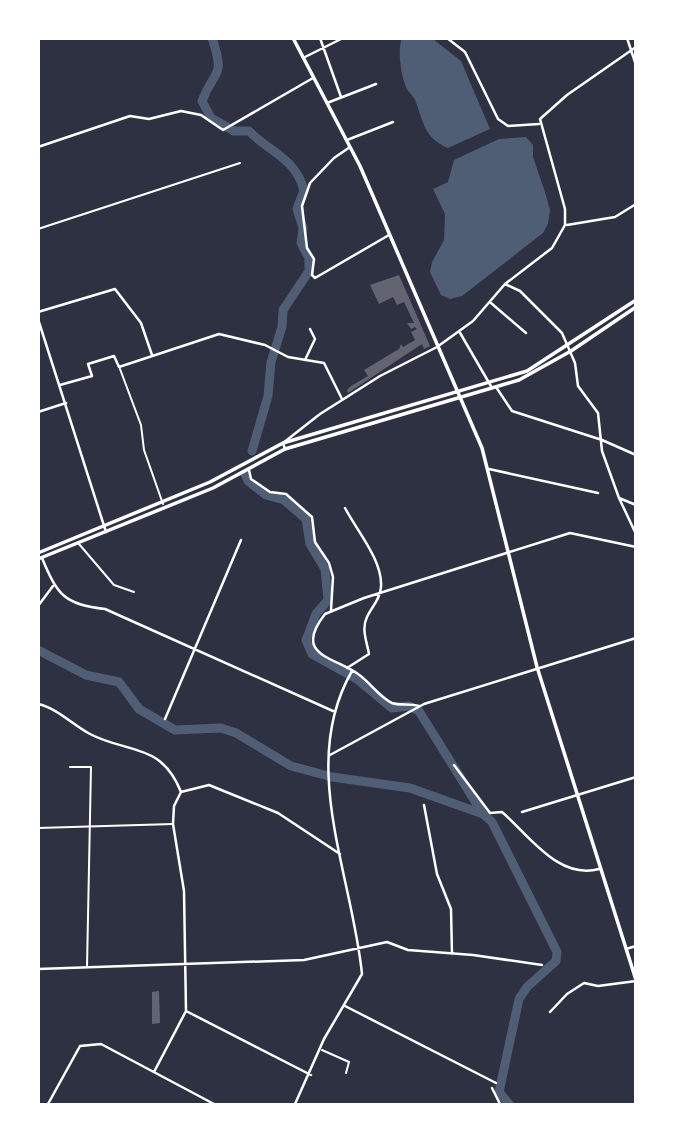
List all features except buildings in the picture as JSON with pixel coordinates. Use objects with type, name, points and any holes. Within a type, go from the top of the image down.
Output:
[{"type":"street","points":[[293,38],[350,147],[489,470],[506,552],[537,667],[635,980],[598,986],[584,983],[567,994],[550,1012]]},
{"type":"street","points":[[320,38],[341,97]]},
{"type":"street","points":[[303,58],[342,38]]},
{"type":"street","points":[[447,38],[465,52],[498,119],[508,126],[539,124]]},
{"type":"street","points":[[627,38],[635,65]]},
{"type":"street","points":[[164,506],[282,443],[342,400],[437,347],[491,303],[505,284],[552,248],[565,225],[563,198],[539,124],[540,119],[567,95],[635,47]]},
{"type":"street","points":[[38,147],[130,116],[149,119],[181,111],[194,112],[215,128],[228,129],[314,78]]},
{"type":"street","points":[[327,103],[376,84]]},
{"type":"street","points":[[347,141],[393,122]]},
{"type":"street","points":[[350,147],[334,158],[310,183],[302,206],[307,248],[314,259],[312,275],[316,278],[389,235]]},
{"type":"street","points":[[565,225],[615,217],[635,204]]},
{"type":"street","points":[[505,284],[520,291],[542,310],[571,351],[578,386],[598,413],[602,451],[635,534]]},
{"type":"street","points":[[38,312],[115,289],[141,323],[152,355]]},
{"type":"street","points":[[492,386],[527,371],[635,300]]},
{"type":"street","points":[[491,303],[526,333]]},
{"type":"street","points":[[282,443],[530,375],[571,351],[635,307]]},
{"type":"street","points":[[38,319],[106,529]]},
{"type":"street","points":[[305,360],[315,339],[310,329]]},
{"type":"street","points":[[459,331],[492,386],[512,411],[602,440],[635,455]]},
{"type":"street","points":[[60,385],[92,376],[88,364],[114,356],[119,367],[219,334],[305,360],[324,363],[342,400]]},
{"type":"street","points":[[40,557],[164,506],[285,449],[458,393]]},
{"type":"street","points":[[38,412],[66,403]]},
{"type":"street","points":[[282,443],[285,449]]},
{"type":"street","points":[[248,468],[251,479],[270,492],[286,494],[312,517],[315,542],[329,563],[333,577],[331,610]]},
{"type":"street","points":[[489,470],[598,493]]},
{"type":"street","points":[[619,498],[635,505]]},
{"type":"street","points":[[345,509],[379,569],[380,594],[366,618],[365,638],[369,654],[347,667]]},
{"type":"street","points":[[40,557],[79,543],[106,529]]},
{"type":"street","points":[[635,547],[570,533],[506,552],[331,610],[320,620],[313,644],[321,656],[347,667],[391,702],[419,706],[635,638]]},
{"type":"street","points":[[166,719],[241,540]]},
{"type":"street","points":[[40,557],[53,586],[67,601],[105,609],[333,711]]},
{"type":"street","points":[[38,606],[53,586]]},
{"type":"street","points":[[295,1104],[311,1075],[319,1048],[362,974],[360,948],[326,781],[333,711],[352,671]]},
{"type":"street","points":[[38,704],[90,734],[145,751],[167,769],[181,792]]},
{"type":"street","points":[[330,755],[419,706]]},
{"type":"street","points":[[454,765],[490,813],[502,812],[525,837],[545,852],[576,871],[600,868]]},
{"type":"street","points":[[522,812],[635,777]]},
{"type":"street","points":[[154,1072],[186,1011],[184,891],[173,824],[174,806],[181,792],[209,785],[278,813],[340,854]]},
{"type":"street","points":[[424,805],[438,874],[451,909],[452,954]]},
{"type":"street","points":[[38,969],[304,960],[387,942],[408,950],[542,965]]},
{"type":"street","points":[[626,949],[635,946]]},
{"type":"street","points":[[345,1006],[496,1083]]},
{"type":"street","points":[[186,1011],[311,1075]]},
{"type":"street","points":[[48,1104],[80,1046],[84,1045],[107,1046],[214,1104]]},
{"type":"street","points":[[492,1088],[500,1104]]},
{"type":"lane","points":[[38,229],[240,163]]},
{"type":"lane","points":[[119,367],[141,425],[144,450],[164,506]]},
{"type":"lane","points":[[79,543],[114,586],[134,592]]},
{"type":"lane","points":[[70,767],[90,767],[87,968]]},
{"type":"lane","points":[[38,828],[173,824]]},
{"type":"lane","points":[[319,1048],[349,1062],[346,1073]]},
{"type":"water","points":[[402,38],[433,39],[461,61],[490,129],[448,148],[429,134],[415,100],[404,82],[400,56]]},
{"type":"water","points":[[526,137],[533,145],[533,157],[550,210],[548,224],[543,233],[462,296],[450,299],[441,295],[430,272],[432,262],[444,240],[445,214],[433,189],[448,182],[454,160],[499,139]]},
{"type":"waterway","points":[[212,38],[218,68],[202,101],[211,118],[234,131],[249,131],[281,156],[295,171],[304,191],[297,209],[303,228],[301,243],[309,258],[309,271],[283,310],[282,327],[271,362],[268,396],[252,451]]},
{"type":"waterway","points":[[245,474],[248,481],[266,495],[284,500],[306,519],[310,544],[325,569],[328,600],[316,614],[306,640],[312,654],[357,679],[392,708],[409,706],[419,711],[483,814]]},
{"type":"waterway","points":[[38,650],[86,675],[119,682],[139,709],[175,730],[221,728],[236,733],[291,766],[332,777],[410,788],[483,814],[492,822],[557,952],[556,961],[527,987],[519,999],[499,1092],[509,1104]]}]
